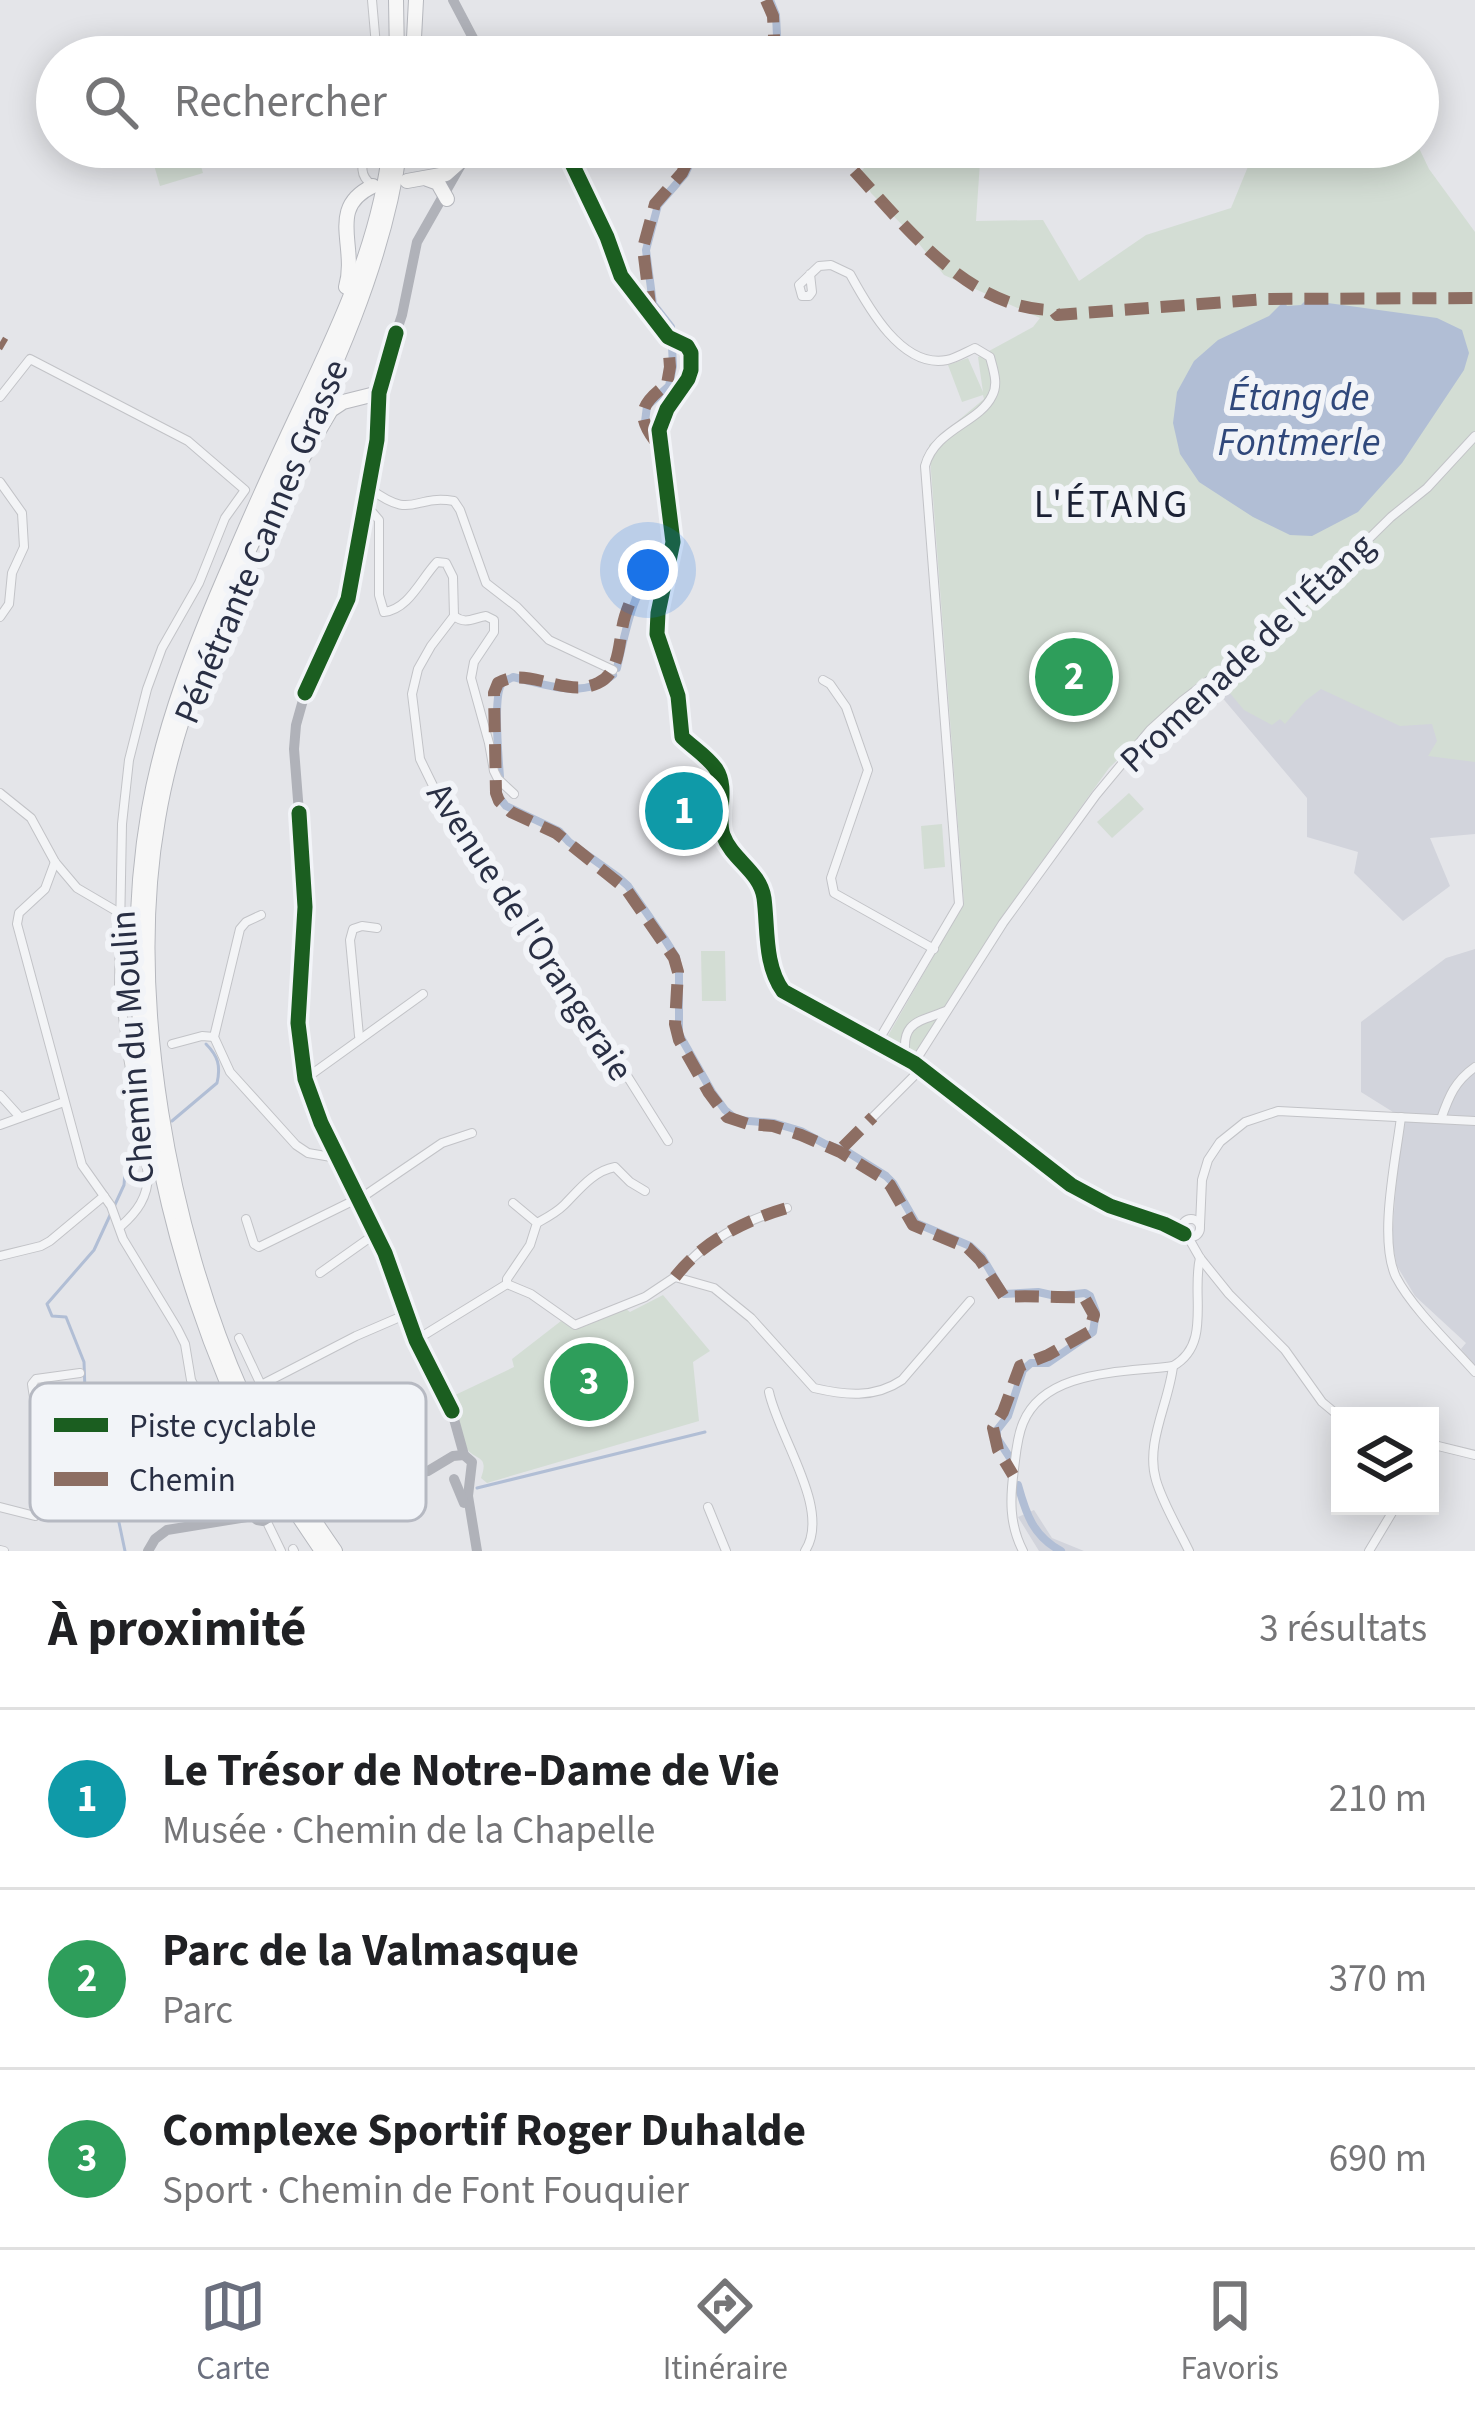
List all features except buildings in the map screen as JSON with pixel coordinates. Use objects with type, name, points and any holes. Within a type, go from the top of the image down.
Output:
[{"type":"highway","points":[[396,0],[397,36]]},
{"type":"highway","points":[[407,0],[409,36]]},
{"type":"highway","points":[[412,36],[416,0]]},
{"type":"highway","name":"Pénétrante Cannes Grasse","points":[[228,1383],[197,1300],[153,1118],[137,967],[144,841],[163,748],[209,613],[333,340],[362,266],[386,168]]},
{"type":"highway","name":"Pénétrante Cannes Grasse","points":[[239,1383],[213,1317],[175,1176],[157,1082],[147,968],[148,902],[163,792],[191,691],[346,336],[387,216],[396,168]]},
{"type":"highway","points":[[407,181],[453,168]]},
{"type":"highway","points":[[427,178],[436,181],[445,195]]},
{"type":"highway","points":[[299,412],[349,276],[346,210],[354,197],[373,186]]},
{"type":"highway","points":[[247,555],[331,410],[343,402],[374,399]]},
{"type":"highway","name":"Pénétrante Cannes Grasse","points":[[303,1521],[322,1551]]},
{"type":"highway","name":"Pénétrante Cannes Grasse","points":[[315,1521],[335,1551]]},
{"type":"main road","points":[[450,0],[468,36]]},
{"type":"main road","points":[[461,168],[426,230],[374,399],[377,440],[347,599],[304,693],[296,725],[294,770],[305,889],[298,1023],[305,1079],[375,1234],[416,1340],[449,1401],[464,1455]]},
{"type":"main road","points":[[443,1391],[451,1437],[451,1477],[464,1501],[474,1551]]},
{"type":"main road","points":[[428,1472],[457,1454],[470,1459],[474,1551]]},
{"type":"main road","points":[[428,1472],[461,1480],[468,1477]]},
{"type":"main road","points":[[148,1551],[154,1538],[166,1530],[216,1521]]},
{"type":"street","points":[[372,0],[375,36]]},
{"type":"street","points":[[361,168],[373,186]]},
{"type":"street","points":[[574,168],[621,276],[671,338],[691,352],[691,370],[659,430],[673,542],[658,634],[678,696],[682,736],[717,770],[721,832],[730,850],[757,878],[764,895],[776,982],[783,991],[914,1063],[1071,1185],[1110,1206],[1186,1235],[1194,1237],[1200,1229]]},
{"type":"street","points":[[810,274],[819,266],[842,268],[891,339],[929,360],[948,360],[975,348],[990,357],[996,378],[993,395],[929,450],[926,466],[958,908],[877,1043]]},
{"type":"street","name":"Chemin du Moulin","points":[[0,397],[30,359],[188,441],[245,490],[225,518],[199,583],[162,648],[146,689],[129,760],[122,824],[119,985],[148,1187],[133,1216],[121,1226]]},
{"type":"street","name":"Promenade de l'Étang","points":[[914,1063],[1003,922],[1150,730],[1277,629],[1390,517],[1427,488],[1475,436]]},
{"type":"street","points":[[0,482],[22,513],[24,547],[12,573],[9,604],[0,617]]},
{"type":"street","points":[[369,488],[389,503],[405,507],[454,501],[486,583],[549,640],[614,670]]},
{"type":"street","points":[[364,511],[377,516],[380,526],[379,596],[384,612],[402,607],[437,562],[446,562],[453,577],[454,616],[460,621],[486,616],[494,620],[492,635],[474,662],[471,678],[500,782],[514,794]]},
{"type":"street","name":"Avenue de l'Orangeraie","points":[[454,616],[418,669],[412,694],[428,779],[668,1141]]},
{"type":"street","points":[[823,680],[846,707],[868,770],[831,878],[832,887],[934,950]]},
{"type":"street","points":[[0,793],[31,818],[55,862],[77,888],[119,913]]},
{"type":"street","points":[[55,862],[45,889],[20,913],[17,924],[64,1102],[82,1165],[113,1209],[123,1239],[185,1344],[193,1383]]},
{"type":"street","points":[[261,915],[240,929],[214,1037],[230,1072],[296,1144],[318,1156],[339,1159]]},
{"type":"street","points":[[359,1038],[350,940],[353,929],[377,928]]},
{"type":"street","points":[[305,1079],[423,994]]},
{"type":"street","points":[[914,1063],[904,1036],[910,1027],[947,1010]]},
{"type":"street","points":[[172,1044],[214,1037]]},
{"type":"street","points":[[873,1117],[914,1063]]},
{"type":"street","points":[[1441,1119],[1450,1092],[1475,1066]]},
{"type":"street","points":[[0,1095],[20,1116]]},
{"type":"street","points":[[0,1124],[64,1102]]},
{"type":"street","points":[[1023,1551],[1015,1535],[1011,1504],[1020,1429],[1031,1408],[1071,1380],[1173,1366],[1186,1358],[1197,1339],[1200,1198],[1208,1160],[1220,1142],[1246,1122],[1278,1111],[1475,1121]]},
{"type":"street","points":[[1401,1117],[1389,1221],[1388,1250],[1394,1272],[1475,1372]]},
{"type":"street","points":[[246,1219],[259,1247],[358,1198],[442,1143],[472,1133]]},
{"type":"street","points":[[416,1340],[507,1284],[537,1223],[560,1210],[605,1168],[615,1167],[645,1191]]},
{"type":"street","points":[[0,1256],[50,1241],[104,1196]]},
{"type":"street","points":[[1200,1198],[1182,1229],[1199,1260],[1285,1350],[1331,1410]]},
{"type":"street","points":[[513,1203],[537,1223]]},
{"type":"street","points":[[507,1284],[531,1294],[575,1325],[645,1297],[739,1226],[787,1208]]},
{"type":"street","points":[[1164,1224],[1196,1220],[1200,1229]]},
{"type":"street","points":[[320,1273],[375,1234]]},
{"type":"street","points":[[675,1277],[714,1288],[764,1330],[814,1388],[856,1395],[878,1392],[902,1380],[970,1301]]},
{"type":"street","points":[[266,1383],[407,1315]]},
{"type":"street","points":[[239,1338],[261,1383]]},
{"type":"street","points":[[1173,1366],[1154,1463],[1156,1481],[1189,1551]]},
{"type":"street","points":[[33,1383],[36,1378],[80,1373]]},
{"type":"street","points":[[769,1392],[773,1413],[804,1478],[813,1530],[805,1551]]},
{"type":"street","points":[[1439,1446],[1475,1455]]},
{"type":"street","points":[[0,1507],[30,1515]]},
{"type":"street","points":[[708,1507],[726,1551]]},
{"type":"street","points":[[1369,1551],[1391,1515]]},
{"type":"street","points":[[268,1521],[280,1551]]},
{"type":"shaded area","points":[[155,168],[202,168],[203,173],[160,186]]},
{"type":"shaded area","points":[[864,168],[980,168],[976,221],[1043,220],[1079,281],[1146,235],[1231,208],[1247,168],[1429,168],[1475,232],[1475,762],[1428,756],[1437,741],[1432,724],[1400,726],[1321,689],[1285,724],[1280,719],[1272,725],[1202,678],[1109,768],[1003,915],[913,1054],[885,1041],[964,903],[929,445],[984,399],[983,395],[962,402],[948,365],[968,358],[983,392],[978,357],[1033,327],[1040,318],[944,275],[871,193],[860,173]]},
{"type":"shaded area","points":[[1475,436],[1475,834],[1430,838],[1450,886],[1403,921],[1354,873],[1358,852],[1307,837],[1307,798],[1209,682]]},
{"type":"shaded area","points":[[1129,793],[1144,809],[1112,838],[1097,822]]},
{"type":"shaded area","points":[[942,824],[945,867],[924,869],[921,826]]},
{"type":"shaded area","points":[[1475,949],[1475,1365],[1461,1349],[1466,1343],[1415,1296],[1397,1266],[1392,1240],[1401,1117],[1361,1092],[1361,1022],[1446,958]]},
{"type":"shaded area","points":[[701,951],[725,951],[726,1001],[702,1001]]},
{"type":"shaded area","points":[[663,1295],[710,1351],[693,1362],[699,1421],[487,1483],[481,1478],[484,1465],[463,1442],[453,1396],[514,1367],[512,1359],[561,1321],[575,1330],[626,1309],[630,1312]]},
{"type":"shaded area","points":[[1034,1510],[1052,1538],[1084,1551],[1039,1551],[1018,1517]]},
{"type":"water","name":"Étang de Fontmerle","points":[[1306,300],[1437,318],[1462,330],[1469,353],[1464,370],[1402,463],[1358,512],[1312,536],[1290,535],[1199,482],[1180,454],[1173,423],[1177,392],[1194,361],[1218,340],[1269,316],[1284,301],[1287,306]]},
{"type":"waterway","points":[[770,0],[777,36]]},
{"type":"waterway","points":[[649,430],[647,406],[669,386],[673,366],[671,327],[653,304],[646,250],[658,205],[688,168]]},
{"type":"waterway","points":[[617,668],[639,592],[663,553]]},
{"type":"waterway","points":[[613,675],[577,689],[513,677],[503,682],[497,713],[498,796],[506,806],[559,831],[628,886],[676,957],[679,1034],[725,1110],[737,1120],[801,1131],[886,1176],[916,1223],[970,1246],[1004,1294],[1090,1296],[1096,1312],[1093,1332],[1048,1363],[1031,1363],[1023,1370],[1008,1416],[997,1430],[1010,1458]]},
{"type":"waterway","points":[[172,1121],[217,1083],[218,1062],[206,1044]]},
{"type":"waterway","points":[[85,1383],[84,1362],[66,1317],[52,1316],[47,1304],[94,1250],[124,1185],[126,1160],[137,1145]]},
{"type":"waterway","points":[[477,1488],[705,1432]]},
{"type":"waterway","points":[[1018,1485],[1032,1523],[1061,1551]]},
{"type":"waterway","points":[[119,1521],[125,1551]]},
{"type":"marked path","points":[[766,0],[774,36]]},
{"type":"marked path","points":[[655,441],[644,410],[667,384],[670,367],[667,328],[650,305],[643,248],[655,204],[684,168]]},
{"type":"marked path","points":[[851,168],[910,232],[962,277],[990,295],[1053,310],[1057,315],[1266,299],[1475,298]]},
{"type":"marked path","points":[[0,342],[5,345]]},
{"type":"marked path","points":[[669,545],[632,597],[615,663],[606,678],[585,687],[522,678],[498,683],[494,693],[496,793],[511,812],[556,833],[626,889],[674,958],[679,1040],[727,1117],[801,1135],[879,1176],[890,1185],[913,1225],[968,1248],[1004,1297],[1084,1297],[1094,1315],[1089,1332],[1020,1366],[993,1428],[998,1450],[1013,1475]]},
{"type":"marked path","points":[[843,1147],[873,1117]]},
{"type":"marked path","points":[[675,1277],[725,1234],[787,1208]]},
{"type":"cycle path","points":[[574,168],[621,276],[668,337],[691,353],[688,379],[659,430],[673,542],[657,634],[678,696],[682,737],[716,769],[722,785],[723,835],[761,889],[777,981],[783,991],[914,1063],[1071,1185],[1110,1206],[1184,1234]]},
{"type":"cycle path","points":[[305,693],[348,599],[377,440],[379,393],[396,333]]},
{"type":"cycle path","points":[[299,813],[305,907],[298,1023],[305,1079],[321,1123],[385,1253],[416,1340],[452,1411]]},
{"type":"place","name":"Parc de la Valmasque","points":[[1074,677]]},
{"type":"place","name":"Le Trésor de Notre-Dame de Vie","points":[[684,811]]},
{"type":"place","name":"Complexe Sportif Roger Duhalde","points":[[589,1382]]},
{"type":"district","name":"L'ÉTANG","points":[[1112,503]]}]
